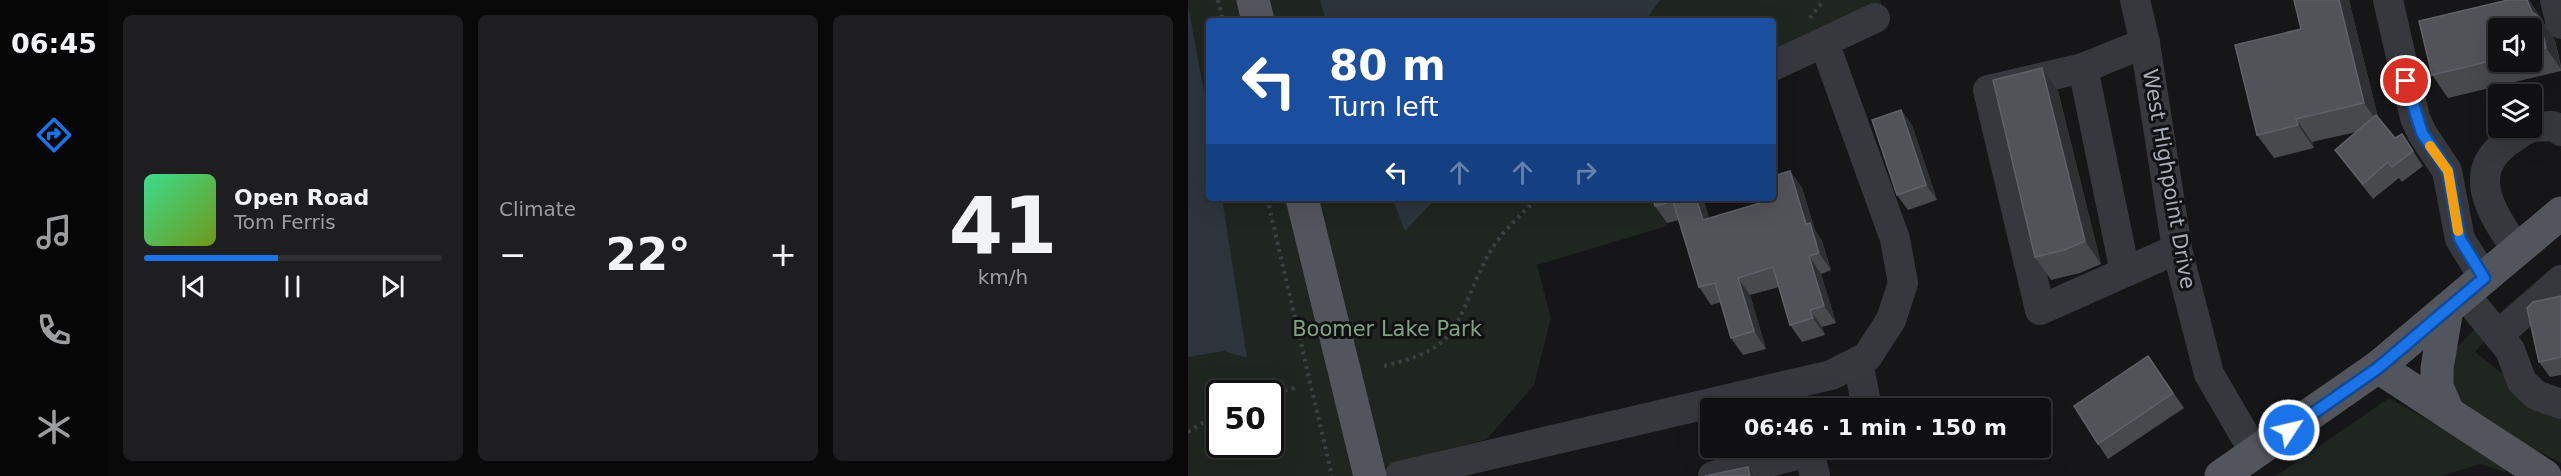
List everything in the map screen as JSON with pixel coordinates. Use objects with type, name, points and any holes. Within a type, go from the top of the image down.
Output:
[{"type":"main road","points":[[1253,0],[1257,18]]},
{"type":"main road","points":[[1303,201],[1370,476]]},
{"type":"main road","points":[[2221,476],[2378,368],[2561,213]]},
{"type":"main road","points":[[2448,412],[2437,387],[2437,368],[2465,294]]},
{"type":"main road","points":[[2378,368],[2545,476]]},
{"type":"street","name":"West Highpoint Drive","points":[[2135,0],[2145,43],[2177,249],[2209,374],[2255,453]]},
{"type":"street","points":[[2388,0],[2415,118],[2422,133],[2448,171],[2460,239],[2465,294],[2510,350],[2522,382],[2536,395],[2561,404]]},
{"type":"street","points":[[2555,0],[2561,24]]},
{"type":"street","points":[[1776,65],[1875,18]]},
{"type":"street","points":[[1399,476],[1831,375],[1867,357],[1891,320],[1903,283],[1895,239],[1824,42]]},
{"type":"street","points":[[2145,43],[2083,68],[1988,90],[2040,310],[2177,249]]},
{"type":"street","points":[[2083,68],[2125,272]]},
{"type":"street","points":[[2517,250],[2494,215],[2485,181],[2486,165],[2498,150],[2547,125]]},
{"type":"street","points":[[2498,335],[2561,280]]},
{"type":"street","points":[[1857,362],[1865,398]]},
{"type":"street","points":[[1713,476],[1813,458]]},
{"type":"path","points":[[1218,0],[1222,18]]},
{"type":"path","points":[[1267,201],[1332,476]]},
{"type":"path","points":[[1384,366],[1417,358],[1438,346],[1455,328],[1495,245],[1509,225],[1535,201]]},
{"type":"path","points":[[1284,390],[1297,387]]},
{"type":"path","points":[[1188,432],[1206,421]]},
{"type":"green space","name":"Boomer Lake Park","points":[[1188,0],[1880,0],[1882,7],[1776,73],[1776,18],[1206,18],[1206,201],[1661,201],[1667,226],[1537,265],[1551,318],[1534,385],[1487,439],[1366,471],[1367,476],[1188,476]]},
{"type":"green space","points":[[2477,326],[2487,338],[2475,352],[2521,388],[2561,410],[2561,463],[2487,424],[2458,400],[2449,373],[2451,354]]},
{"type":"green space","points":[[2389,398],[2507,465],[2505,472],[2480,464],[2442,476],[2276,476]]},
{"type":"shaded area","points":[[1320,0],[1660,0],[1647,18],[1325,18]]},
{"type":"shaded area","points":[[1188,5],[1206,103],[1206,201],[1222,201],[1247,358],[1224,351],[1188,357]]},
{"type":"shaded area","points":[[1393,201],[1433,201],[1405,231]]},
{"type":"building","points":[[2294,0],[2339,0],[2364,103],[2296,119],[2298,125],[2257,135],[2235,45],[2301,29]]},
{"type":"building","points":[[2508,0],[2527,0],[2532,12],[2539,18],[2488,18],[2488,62],[2432,75],[2419,21]]},
{"type":"building","points":[[2542,30],[2546,48],[2542,49]]},
{"type":"building","points":[[2042,68],[2085,241],[2064,250],[2035,257],[1993,80]]},
{"type":"building","points":[[1901,110],[1926,185],[1897,195],[1872,120]]},
{"type":"building","points":[[2376,115],[2395,138],[2402,134],[2413,151],[2392,167],[2388,162],[2363,184],[2335,150]]},
{"type":"building","points":[[1790,171],[1806,224],[1810,223],[1819,253],[1809,256],[1824,306],[1810,310],[1813,318],[1790,325],[1773,267],[1738,278],[1754,331],[1731,338],[1715,283],[1699,287],[1673,201],[1697,201],[1703,220],[1767,201],[1776,201],[1776,175]]},
{"type":"building","points":[[1654,201],[1673,201],[1655,206]]},
{"type":"building","points":[[2561,296],[2561,357],[2539,362],[2527,308],[2533,302]]},
{"type":"building","points":[[2148,356],[2173,393],[2098,444],[2074,406]]},
{"type":"building","points":[[1748,467],[1750,476],[1705,476]]},
{"type":"slow traffic","points":[[2430,146],[2448,171],[2458,231]]},
{"type":"route","points":[[2289,430],[2378,368],[2484,278],[2460,239],[2448,171],[2422,133],[2410,102],[2406,81]]}]
